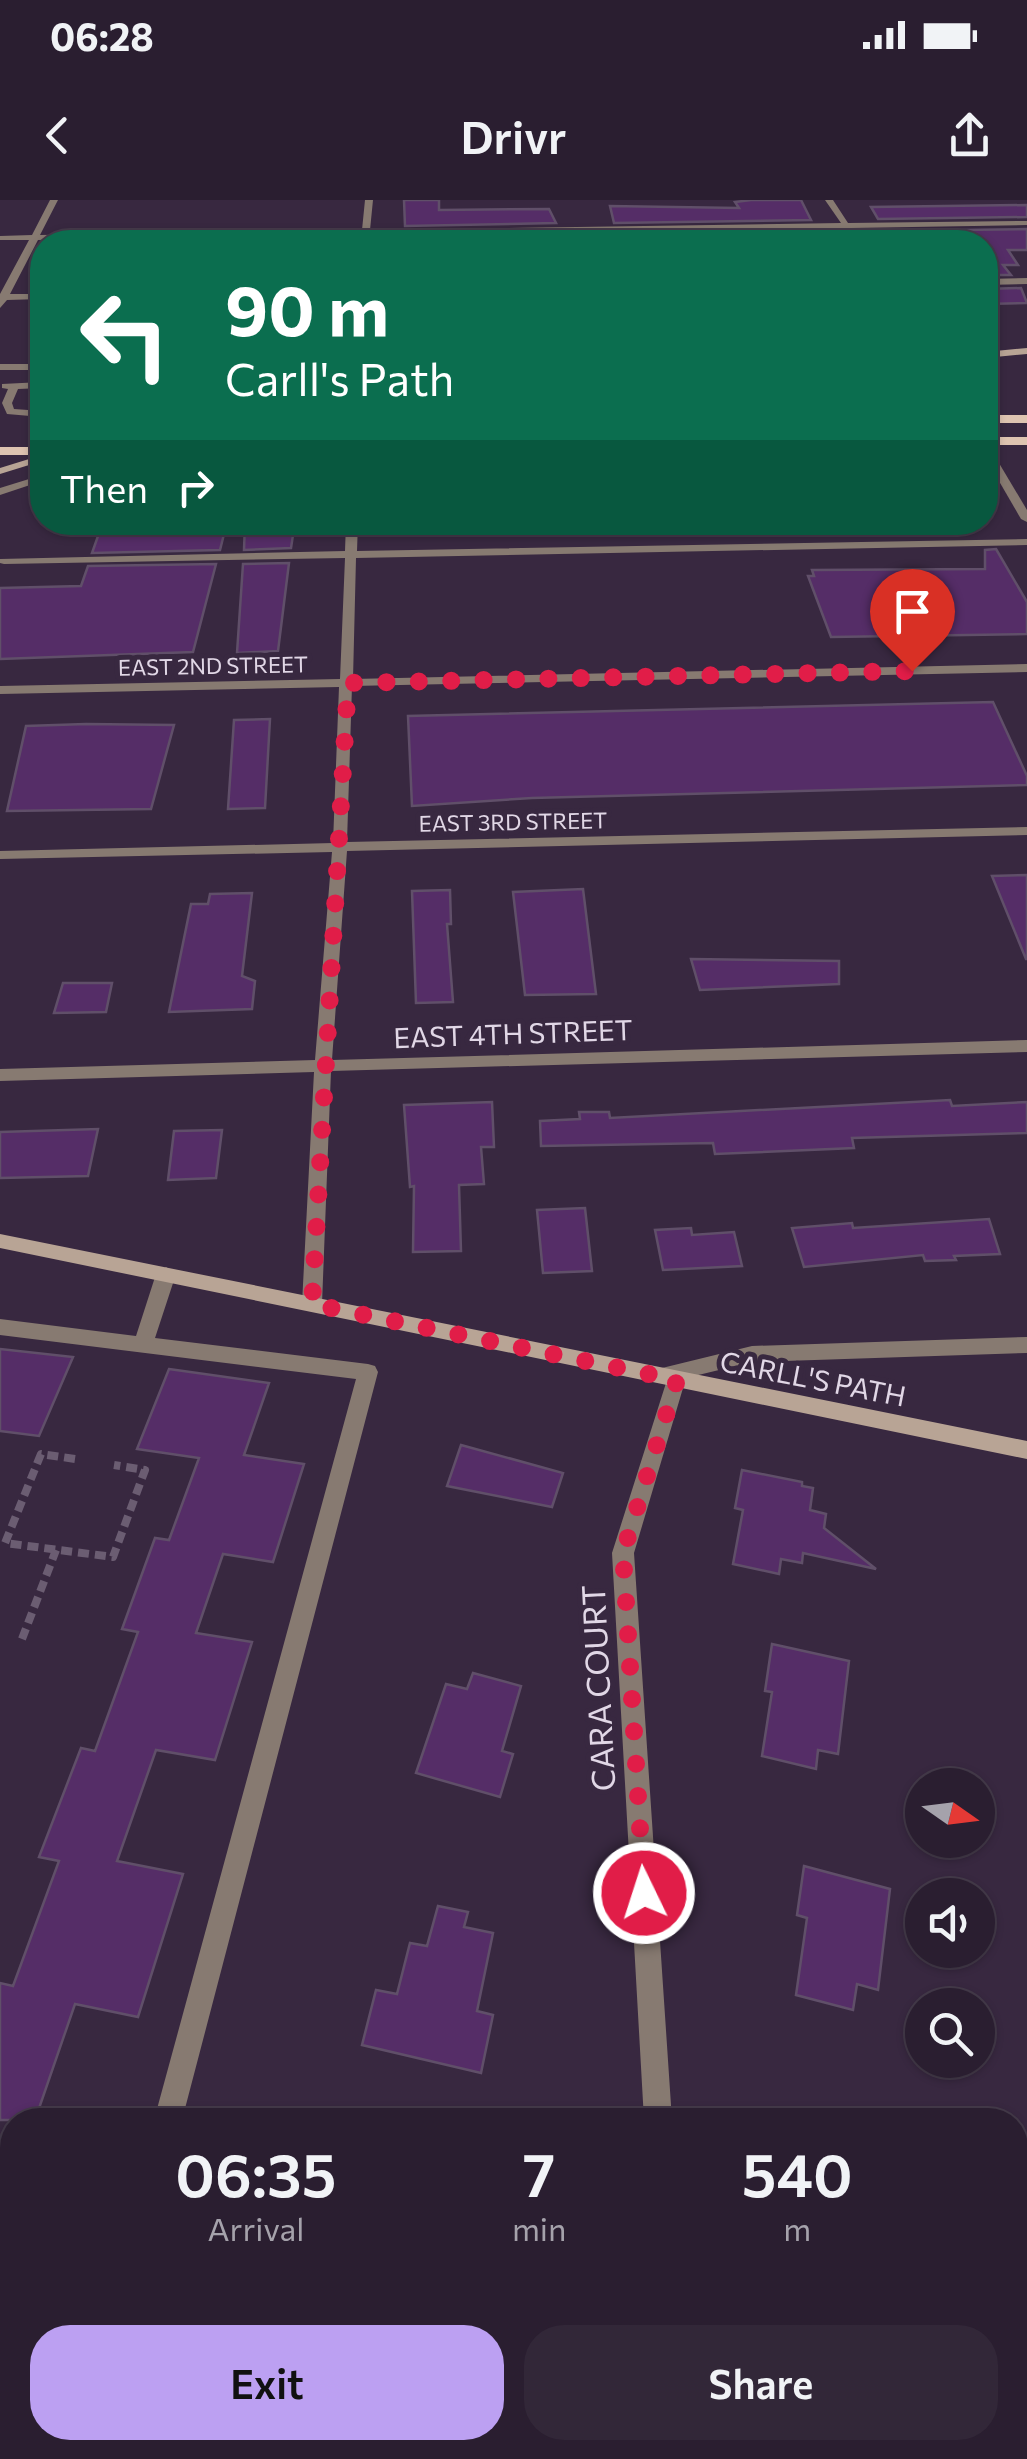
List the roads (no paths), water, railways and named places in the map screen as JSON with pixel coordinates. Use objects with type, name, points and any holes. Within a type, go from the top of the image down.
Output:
[{"type":"main road","points":[[998,420],[1027,420]]},
{"type":"main road","points":[[0,438],[30,438]]},
{"type":"main road","points":[[998,443],[1027,441]]},
{"type":"main road","points":[[0,452],[30,451]]},
{"type":"street","points":[[39,230],[54,200]]},
{"type":"street","points":[[367,230],[369,200]]},
{"type":"street","points":[[829,200],[849,230]]},
{"type":"street","points":[[686,230],[1027,224]]},
{"type":"street","points":[[0,238],[30,238]]},
{"type":"street","points":[[2,300],[30,247]]},
{"type":"street","points":[[998,282],[1027,281]]},
{"type":"street","points":[[2,300],[30,297]]},
{"type":"street","points":[[998,354],[1027,351]]},
{"type":"street","points":[[0,367],[30,366]]},
{"type":"street","points":[[0,386],[30,386]]},
{"type":"street","points":[[14,386],[7,403],[10,412],[30,413]]},
{"type":"street","points":[[0,471],[30,462]]},
{"type":"street","points":[[998,467],[1027,519]]},
{"type":"street","points":[[0,492],[30,482]]},
{"type":"street","points":[[312,1304],[323,1066],[340,847],[351,535]]},
{"type":"street","points":[[4,561],[1027,542]]},
{"type":"street","name":"EAST 2ND STREET","points":[[0,690],[1027,668]]},
{"type":"street","name":"EAST 3RD STREET","points":[[0,856],[1027,831]]},
{"type":"street","name":"EAST 4TH STREET","points":[[0,1076],[1027,1046]]},
{"type":"street","name":"CARLL'S PATH","points":[[0,1241],[1027,1450]]},
{"type":"street","points":[[143,1345],[166,1274]]},
{"type":"street","points":[[0,1327],[368,1372],[171,2108]]},
{"type":"street","points":[[668,1379],[752,1354],[1027,1345]]},
{"type":"street","name":"CARA COURT","points":[[657,2108],[623,1553],[668,1379]]}]
